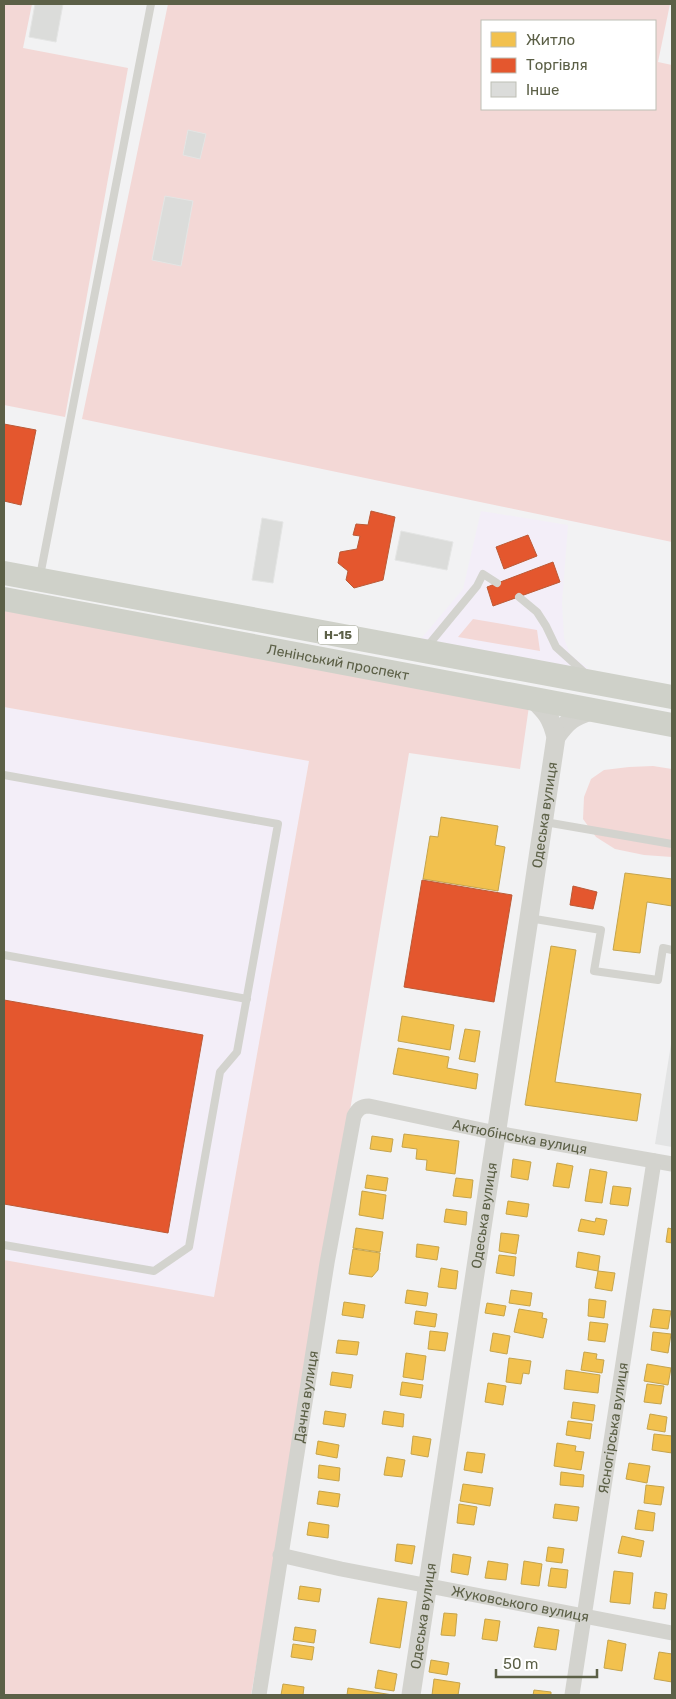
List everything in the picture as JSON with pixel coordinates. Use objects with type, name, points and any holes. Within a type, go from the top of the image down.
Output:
[{"type":"main road","name":"Ленінський проспект","points":[[4,573],[672,697]]},
{"type":"main road","name":"Ленінський проспект","points":[[4,599],[672,725]]},
{"type":"street","name":"Одеська вулиця","points":[[411,1695],[556,737],[547,713],[533,699]]},
{"type":"street","points":[[556,737],[565,724],[576,716],[593,710]]},
{"type":"street","name":"Дачна вулиця","points":[[258,1695],[327,1263],[354,1116],[362,1106],[369,1106]]},
{"type":"street","name":"Актюбінська вулиця","points":[[369,1106],[496,1133],[672,1164]]},
{"type":"street","name":"Ясногірська вулиця","points":[[572,1695],[654,1160]]},
{"type":"street","name":"Жуковського вулиця","points":[[280,1555],[340,1569],[672,1633]]},
{"type":"lane","points":[[40,579],[151,4]]},
{"type":"lane","points":[[424,651],[477,586],[484,574],[497,583]]},
{"type":"lane","points":[[519,597],[537,612],[556,647],[596,683]]},
{"type":"lane","points":[[4,775],[278,824],[237,1052],[220,1072],[189,1247],[154,1271],[4,1245]]},
{"type":"lane","points":[[543,821],[672,844]]},
{"type":"lane","points":[[529,918],[601,930],[594,971],[658,980],[663,948],[672,950]]},
{"type":"lane","points":[[4,956],[247,999]]},
{"type":"shaded area","points":[[4,4],[32,4],[23,48],[128,68],[65,417],[4,405]]},
{"type":"shaded area","points":[[168,4],[670,4],[658,62],[672,65],[672,542],[82,419]]},
{"type":"shaded area","points":[[481,511],[568,525],[562,603],[564,638],[570,654],[590,670],[420,640],[463,589]]},
{"type":"shaded area","points":[[4,610],[529,706],[520,769],[409,753],[286,1498],[251,1695],[4,1695],[4,1260],[214,1297],[309,761],[4,707]]},
{"type":"shaded area","points":[[473,619],[537,630],[540,651],[458,637]]},
{"type":"shaded area","points":[[4,707],[309,761],[214,1297],[4,1260]]},
{"type":"shaded area","points":[[653,766],[672,769],[672,857],[644,855],[615,849],[596,837],[583,819],[584,797],[591,779],[604,770]]},
{"type":"shaded area","points":[[672,1038],[672,1147],[655,1144]]},
{"type":"building: Житло","points":[[441,817],[498,826],[495,845],[505,847],[498,891],[423,879],[430,836],[438,837]]},
{"type":"building: Житло","points":[[625,873],[672,879],[672,906],[647,902],[640,953],[613,950]]},
{"type":"building: Житло","points":[[551,946],[576,950],[555,1082],[641,1094],[637,1121],[525,1105]]},
{"type":"building: Житло","points":[[402,1016],[454,1025],[450,1050],[398,1041]]},
{"type":"building: Житло","points":[[465,1029],[480,1031],[475,1062],[459,1059]]},
{"type":"building: Житло","points":[[398,1048],[449,1057],[447,1068],[478,1074],[476,1089],[393,1074]]},
{"type":"building: Житло","points":[[404,1134],[459,1141],[455,1174],[426,1170],[427,1160],[416,1159],[417,1149],[402,1147]]},
{"type":"building: Житло","points":[[372,1136],[393,1139],[391,1152],[370,1149]]},
{"type":"building: Житло","points":[[513,1159],[531,1162],[528,1180],[511,1177]]},
{"type":"building: Житло","points":[[557,1163],[573,1166],[569,1188],[553,1186]]},
{"type":"building: Житло","points":[[590,1169],[607,1172],[602,1203],[585,1201]]},
{"type":"building: Житло","points":[[367,1175],[388,1178],[386,1191],[365,1188]]},
{"type":"building: Житло","points":[[456,1178],[473,1180],[471,1198],[453,1196]]},
{"type":"building: Житло","points":[[613,1186],[631,1188],[628,1206],[610,1204]]},
{"type":"building: Житло","points":[[362,1191],[386,1195],[383,1219],[359,1215]]},
{"type":"building: Житло","points":[[508,1201],[529,1204],[527,1217],[506,1214]]},
{"type":"building: Житло","points":[[446,1209],[467,1212],[466,1225],[444,1222]]},
{"type":"building: Житло","points":[[596,1218],[607,1220],[604,1235],[578,1231],[581,1219],[595,1222]]},
{"type":"building: Житло","points":[[356,1228],[383,1232],[380,1252],[353,1248]]},
{"type":"building: Житло","points":[[668,1228],[672,1229],[672,1243],[666,1242]]},
{"type":"building: Житло","points":[[501,1233],[519,1235],[516,1254],[499,1251]]},
{"type":"building: Житло","points":[[417,1244],[439,1247],[437,1260],[416,1257]]},
{"type":"building: Житло","points":[[353,1249],[380,1253],[378,1270],[372,1277],[349,1274]]},
{"type":"building: Житло","points":[[578,1252],[600,1256],[598,1271],[576,1267]]},
{"type":"building: Житло","points":[[499,1255],[516,1257],[514,1276],[496,1273]]},
{"type":"building: Житло","points":[[441,1268],[458,1271],[456,1289],[438,1287]]},
{"type":"building: Житло","points":[[598,1271],[615,1273],[612,1291],[595,1288]]},
{"type":"building: Житло","points":[[407,1290],[428,1293],[426,1306],[405,1303]]},
{"type":"building: Житло","points":[[511,1290],[532,1293],[530,1306],[509,1303]]},
{"type":"building: Житло","points":[[589,1299],[606,1301],[604,1318],[588,1316]]},
{"type":"building: Житло","points":[[344,1302],[365,1305],[363,1318],[342,1315]]},
{"type":"building: Житло","points":[[487,1303],[506,1306],[504,1316],[485,1313]]},
{"type":"building: Житло","points":[[519,1309],[543,1313],[542,1318],[547,1319],[543,1338],[514,1332]]},
{"type":"building: Житло","points":[[653,1309],[671,1311],[668,1329],[650,1327]]},
{"type":"building: Житло","points":[[416,1311],[437,1314],[435,1327],[414,1324]]},
{"type":"building: Житло","points":[[590,1322],[608,1324],[605,1342],[588,1340]]},
{"type":"building: Житло","points":[[430,1331],[448,1333],[445,1351],[428,1349]]},
{"type":"building: Житло","points":[[653,1332],[671,1334],[668,1353],[651,1350]]},
{"type":"building: Житло","points":[[493,1333],[510,1336],[507,1354],[490,1351]]},
{"type":"building: Житло","points":[[338,1340],[359,1342],[357,1355],[336,1353]]},
{"type":"building: Житло","points":[[584,1352],[597,1354],[596,1359],[604,1360],[602,1373],[581,1370]]},
{"type":"building: Житло","points":[[406,1353],[426,1356],[423,1380],[403,1377]]},
{"type":"building: Житло","points":[[509,1358],[531,1361],[529,1374],[523,1373],[521,1384],[506,1382]]},
{"type":"building: Житло","points":[[647,1364],[671,1368],[668,1385],[644,1381]]},
{"type":"building: Житло","points":[[566,1370],[600,1375],[598,1393],[564,1389]]},
{"type":"building: Житло","points":[[332,1372],[353,1375],[351,1388],[330,1385]]},
{"type":"building: Житло","points":[[402,1382],[423,1385],[421,1398],[400,1395]]},
{"type":"building: Житло","points":[[488,1383],[506,1386],[503,1405],[485,1402]]},
{"type":"building: Житло","points":[[647,1384],[664,1386],[661,1404],[644,1402]]},
{"type":"building: Житло","points":[[573,1402],[595,1405],[593,1421],[571,1418]]},
{"type":"building: Житло","points":[[325,1411],[346,1414],[344,1427],[323,1424]]},
{"type":"building: Житло","points":[[384,1411],[404,1414],[403,1427],[382,1424]]},
{"type":"building: Житло","points":[[650,1414],[667,1417],[665,1432],[647,1429]]},
{"type":"building: Житло","points":[[568,1421],[592,1424],[590,1439],[566,1435]]},
{"type":"building: Житло","points":[[654,1434],[672,1436],[672,1453],[652,1450]]},
{"type":"building: Житло","points":[[413,1436],[431,1439],[428,1457],[411,1454]]},
{"type":"building: Житло","points":[[318,1441],[339,1445],[337,1458],[316,1454]]},
{"type":"building: Житло","points":[[557,1443],[576,1446],[575,1451],[584,1452],[581,1470],[554,1466]]},
{"type":"building: Житло","points":[[467,1452],[485,1454],[482,1473],[464,1470]]},
{"type":"building: Житло","points":[[387,1457],[405,1460],[402,1477],[384,1475]]},
{"type":"building: Житло","points":[[629,1463],[650,1466],[647,1483],[626,1479]]},
{"type":"building: Житло","points":[[319,1465],[340,1468],[339,1481],[318,1478]]},
{"type":"building: Житло","points":[[561,1472],[584,1475],[583,1487],[560,1485]]},
{"type":"building: Житло","points":[[463,1484],[493,1488],[490,1506],[460,1501]]},
{"type":"building: Житло","points":[[646,1485],[664,1487],[661,1505],[644,1503]]},
{"type":"building: Житло","points":[[319,1491],[340,1494],[338,1507],[317,1504]]},
{"type":"building: Житло","points":[[459,1504],[477,1507],[474,1525],[457,1523]]},
{"type":"building: Житло","points":[[555,1504],[579,1507],[577,1521],[553,1518]]},
{"type":"building: Житло","points":[[638,1510],[655,1513],[653,1531],[635,1529]]},
{"type":"building: Житло","points":[[309,1522],[329,1525],[328,1538],[307,1535]]},
{"type":"building: Житло","points":[[622,1536],[644,1541],[641,1557],[618,1553]]},
{"type":"building: Житло","points":[[397,1544],[415,1546],[412,1564],[395,1561]]},
{"type":"building: Житло","points":[[548,1547],[564,1549],[562,1563],[546,1561]]},
{"type":"building: Житло","points":[[453,1554],[471,1557],[468,1575],[451,1572]]},
{"type":"building: Житло","points":[[488,1561],[508,1564],[506,1580],[485,1578]]},
{"type":"building: Житло","points":[[524,1561],[542,1564],[539,1586],[521,1584]]},
{"type":"building: Житло","points":[[551,1568],[568,1570],[566,1588],[548,1586]]},
{"type":"building: Житло","points":[[614,1571],[633,1573],[630,1604],[610,1602]]},
{"type":"building: Житло","points":[[300,1586],[321,1589],[319,1602],[298,1599]]},
{"type":"building: Житло","points":[[655,1592],[667,1594],[665,1609],[653,1608]]},
{"type":"building: Житло","points":[[378,1598],[407,1602],[400,1648],[370,1643]]},
{"type":"building: Житло","points":[[444,1613],[457,1614],[455,1636],[441,1635]]},
{"type":"building: Житло","points":[[485,1619],[500,1621],[497,1641],[482,1639]]},
{"type":"building: Житло","points":[[295,1627],[316,1630],[314,1643],[293,1640]]},
{"type":"building: Житло","points":[[538,1627],[559,1630],[556,1650],[534,1647]]},
{"type":"building: Житло","points":[[608,1640],[626,1644],[622,1671],[604,1668]]},
{"type":"building: Житло","points":[[293,1644],[314,1647],[312,1660],[291,1657]]},
{"type":"building: Житло","points":[[659,1652],[672,1654],[672,1682],[654,1679]]},
{"type":"building: Житло","points":[[431,1660],[449,1663],[447,1675],[429,1672]]},
{"type":"building: Житло","points":[[378,1670],[397,1674],[394,1691],[375,1688]]},
{"type":"building: Житло","points":[[434,1679],[460,1683],[458,1695],[432,1695]]},
{"type":"building: Житло","points":[[283,1684],[304,1687],[303,1695],[281,1695]]},
{"type":"building: Житло","points":[[348,1688],[393,1695],[347,1695]]},
{"type":"building: Житло","points":[[534,1690],[551,1692],[551,1695],[533,1695]]},
{"type":"building: Торгівля","points":[[4,424],[36,430],[21,505],[4,501]]},
{"type":"building: Торгівля","points":[[371,511],[395,517],[383,580],[354,588],[346,580],[348,571],[338,563],[340,552],[357,549],[360,536],[353,535],[356,524],[368,525]]},
{"type":"building: Торгівля","points":[[528,535],[537,556],[504,569],[496,547]]},
{"type":"building: Торгівля","points":[[553,562],[560,582],[493,606],[487,587]]},
{"type":"building: Торгівля","points":[[422,880],[512,895],[494,1002],[404,987]]},
{"type":"building: Торгівля","points":[[573,886],[597,892],[593,909],[570,905]]},
{"type":"building: Торгівля","points":[[4,1000],[203,1035],[168,1233],[4,1204]]},
{"type":"building: Інше","points":[[35,4],[63,4],[56,42],[29,37]]},
{"type":"building: Інше","points":[[188,130],[206,134],[200,159],[183,155]]},
{"type":"building: Інше","points":[[165,196],[193,201],[181,266],[152,260]]},
{"type":"building: Інше","points":[[262,518],[283,522],[273,583],[252,580]]},
{"type":"building: Інше","points":[[401,531],[453,542],[447,570],[395,560]]}]
